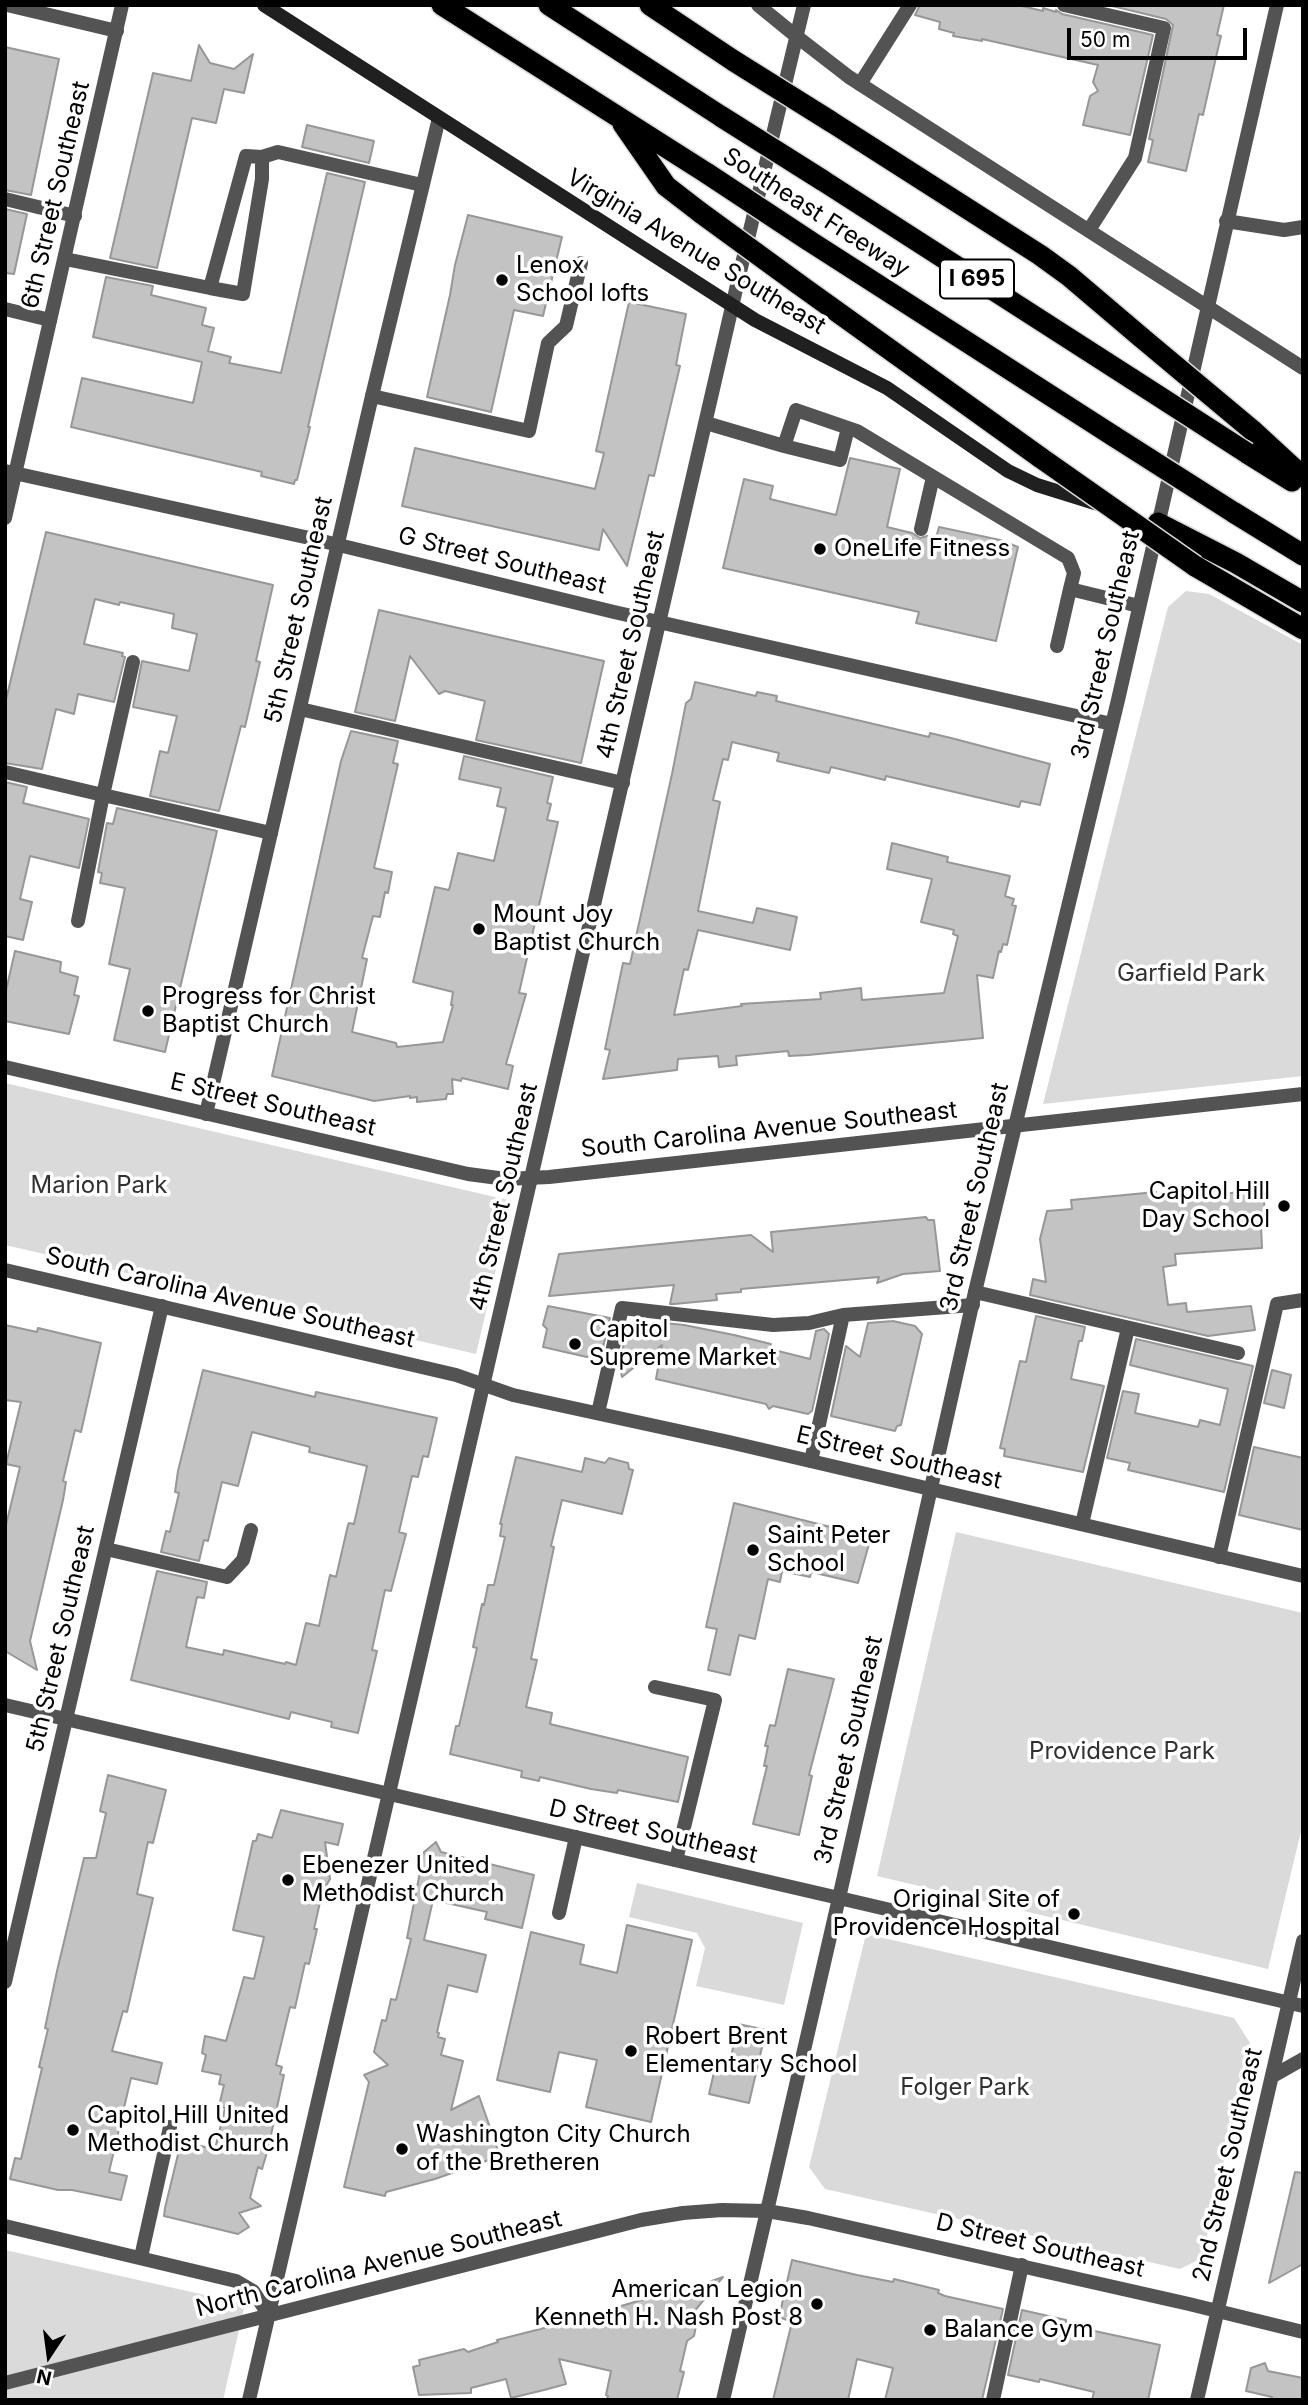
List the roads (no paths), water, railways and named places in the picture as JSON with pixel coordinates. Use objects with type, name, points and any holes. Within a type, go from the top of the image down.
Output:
[{"type":"highway","name":"Southeast Freeway","points":[[442,5],[1303,555]]},
{"type":"highway","name":"Southeast Freeway","points":[[550,5],[1303,488]]},
{"type":"highway","points":[[650,5],[1050,262],[1252,430],[1303,477]]},
{"type":"highway","points":[[618,117],[666,186],[701,213],[1195,566],[1303,629]]},
{"type":"highway","points":[[1158,523],[1236,563],[1303,602]]},
{"type":"main road","name":"Virginia Avenue Southeast","points":[[264,5],[733,306],[779,333],[887,388],[1008,471],[1037,485],[1158,523]]},
{"type":"street","points":[[7,5],[117,31]]},
{"type":"street","name":"6th Street Southeast","points":[[5,518],[10,472],[65,259],[122,5]]},
{"type":"street","points":[[758,5],[834,67],[1303,368]]},
{"type":"street","name":"4th Street Southeast","points":[[249,2400],[804,5]]},
{"type":"street","points":[[860,84],[909,5]]},
{"type":"street","points":[[1064,5],[1164,28],[1135,158],[1089,230]]},
{"type":"street","name":"3rd Street Southeast","points":[[723,2400],[974,1298],[1112,724],[1277,5]]},
{"type":"street","name":"5th Street Southeast","points":[[206,1114],[439,118]]},
{"type":"street","points":[[210,288],[246,156],[262,157],[278,152],[422,185]]},
{"type":"street","points":[[65,259],[243,295],[262,179],[262,157]]},
{"type":"street","points":[[5,199],[75,216]]},
{"type":"street","points":[[1226,221],[1284,230],[1303,227]]},
{"type":"street","points":[[372,396],[529,431],[548,343],[566,326],[582,264]]},
{"type":"street","points":[[5,309],[50,320]]},
{"type":"street","points":[[784,446],[796,410],[857,431],[1068,558],[1074,573],[1057,646]]},
{"type":"street","points":[[706,424],[840,460],[848,428]]},
{"type":"street","name":"G Street Southeast","points":[[10,472],[1112,724]]},
{"type":"street","points":[[920,528],[933,477]]},
{"type":"street","points":[[1070,589],[1139,606]]},
{"type":"street","points":[[78,921],[133,662]]},
{"type":"street","points":[[300,709],[623,783]]},
{"type":"street","points":[[5,772],[271,833]]},
{"type":"street","name":"E Street Southeast","points":[[5,1067],[468,1174],[531,1179]]},
{"type":"street","name":"South Carolina Avenue Southeast","points":[[531,1179],[1303,1094]]},
{"type":"street","name":"South Carolina Avenue Southeast","points":[[5,1270],[485,1384]]},
{"type":"street","points":[[598,1413],[622,1308],[773,1325],[809,1323],[843,1315],[974,1298],[1238,1353]]},
{"type":"street","points":[[1219,1557],[1277,1304],[1303,1300]]},
{"type":"street","name":"5th Street Southeast","points":[[5,1982],[162,1307]]},
{"type":"street","points":[[811,1461],[843,1315]]},
{"type":"street","points":[[1082,1524],[1128,1328]]},
{"type":"street","name":"E Street Southeast","points":[[485,1384],[513,1395],[811,1461],[1303,1576]]},
{"type":"street","points":[[106,1549],[227,1577],[243,1560],[250,1530]]},
{"type":"street","points":[[655,1686],[715,1700],[676,1860]]},
{"type":"street","name":"D Street Southeast","points":[[5,1705],[1296,2005]]},
{"type":"street","points":[[559,1913],[576,1837]]},
{"type":"street","name":"2nd Street Southeast","points":[[1197,2400],[1273,2076],[1296,2005],[1303,1941]]},
{"type":"street","points":[[1273,2076],[1303,2059]]},
{"type":"street","points":[[141,2257],[170,2127]]},
{"type":"street","name":"North Carolina Avenue Southeast","points":[[5,2383],[641,2220],[713,2210],[767,2211]]},
{"type":"street","name":"D Street Southeast","points":[[767,2211],[1022,2265],[1303,2332]]},
{"type":"street","points":[[5,2226],[236,2281],[253,2291],[269,2315]]},
{"type":"street","points":[[993,2400],[1022,2265]]},
{"type":"place","name":"Lenox School lofts","points":[[502,280]]},
{"type":"place","name":"OneLife Fitness","points":[[820,549]]},
{"type":"place","name":"Mount Joy Baptist Church","points":[[479,929]]},
{"type":"place","name":"Progress for Christ Baptist Church","points":[[148,1011]]},
{"type":"place","name":"Capitol Hill Day School","points":[[1284,1206]]},
{"type":"place","name":"Capitol Supreme Market","points":[[575,1344]]},
{"type":"place","name":"Saint Peter School","points":[[753,1550]]},
{"type":"place","name":"Ebenezer United Methodist Church","points":[[288,1880]]},
{"type":"place","name":"Original Site of Providence Hospital","points":[[1074,1914]]},
{"type":"place","name":"Robert Brent Elementary School","points":[[631,2051]]},
{"type":"place","name":"Capitol Hill United Methodist Church","points":[[73,2130]]},
{"type":"place","name":"Washington City Church of the Bretheren","points":[[402,2149]]},
{"type":"place","name":"American Legion Kenneth H. Nash Post 8","points":[[817,2304]]},
{"type":"place","name":"Balance Gym","points":[[930,2330]]},
{"type":"park label","name":"Garfield Park","points":[[1191,974]]},
{"type":"park label","name":"Marion Park","points":[[99,1186]]},
{"type":"park label","name":"Providence Park","points":[[1122,1752]]},
{"type":"park label","name":"Folger Park","points":[[965,2088]]}]
